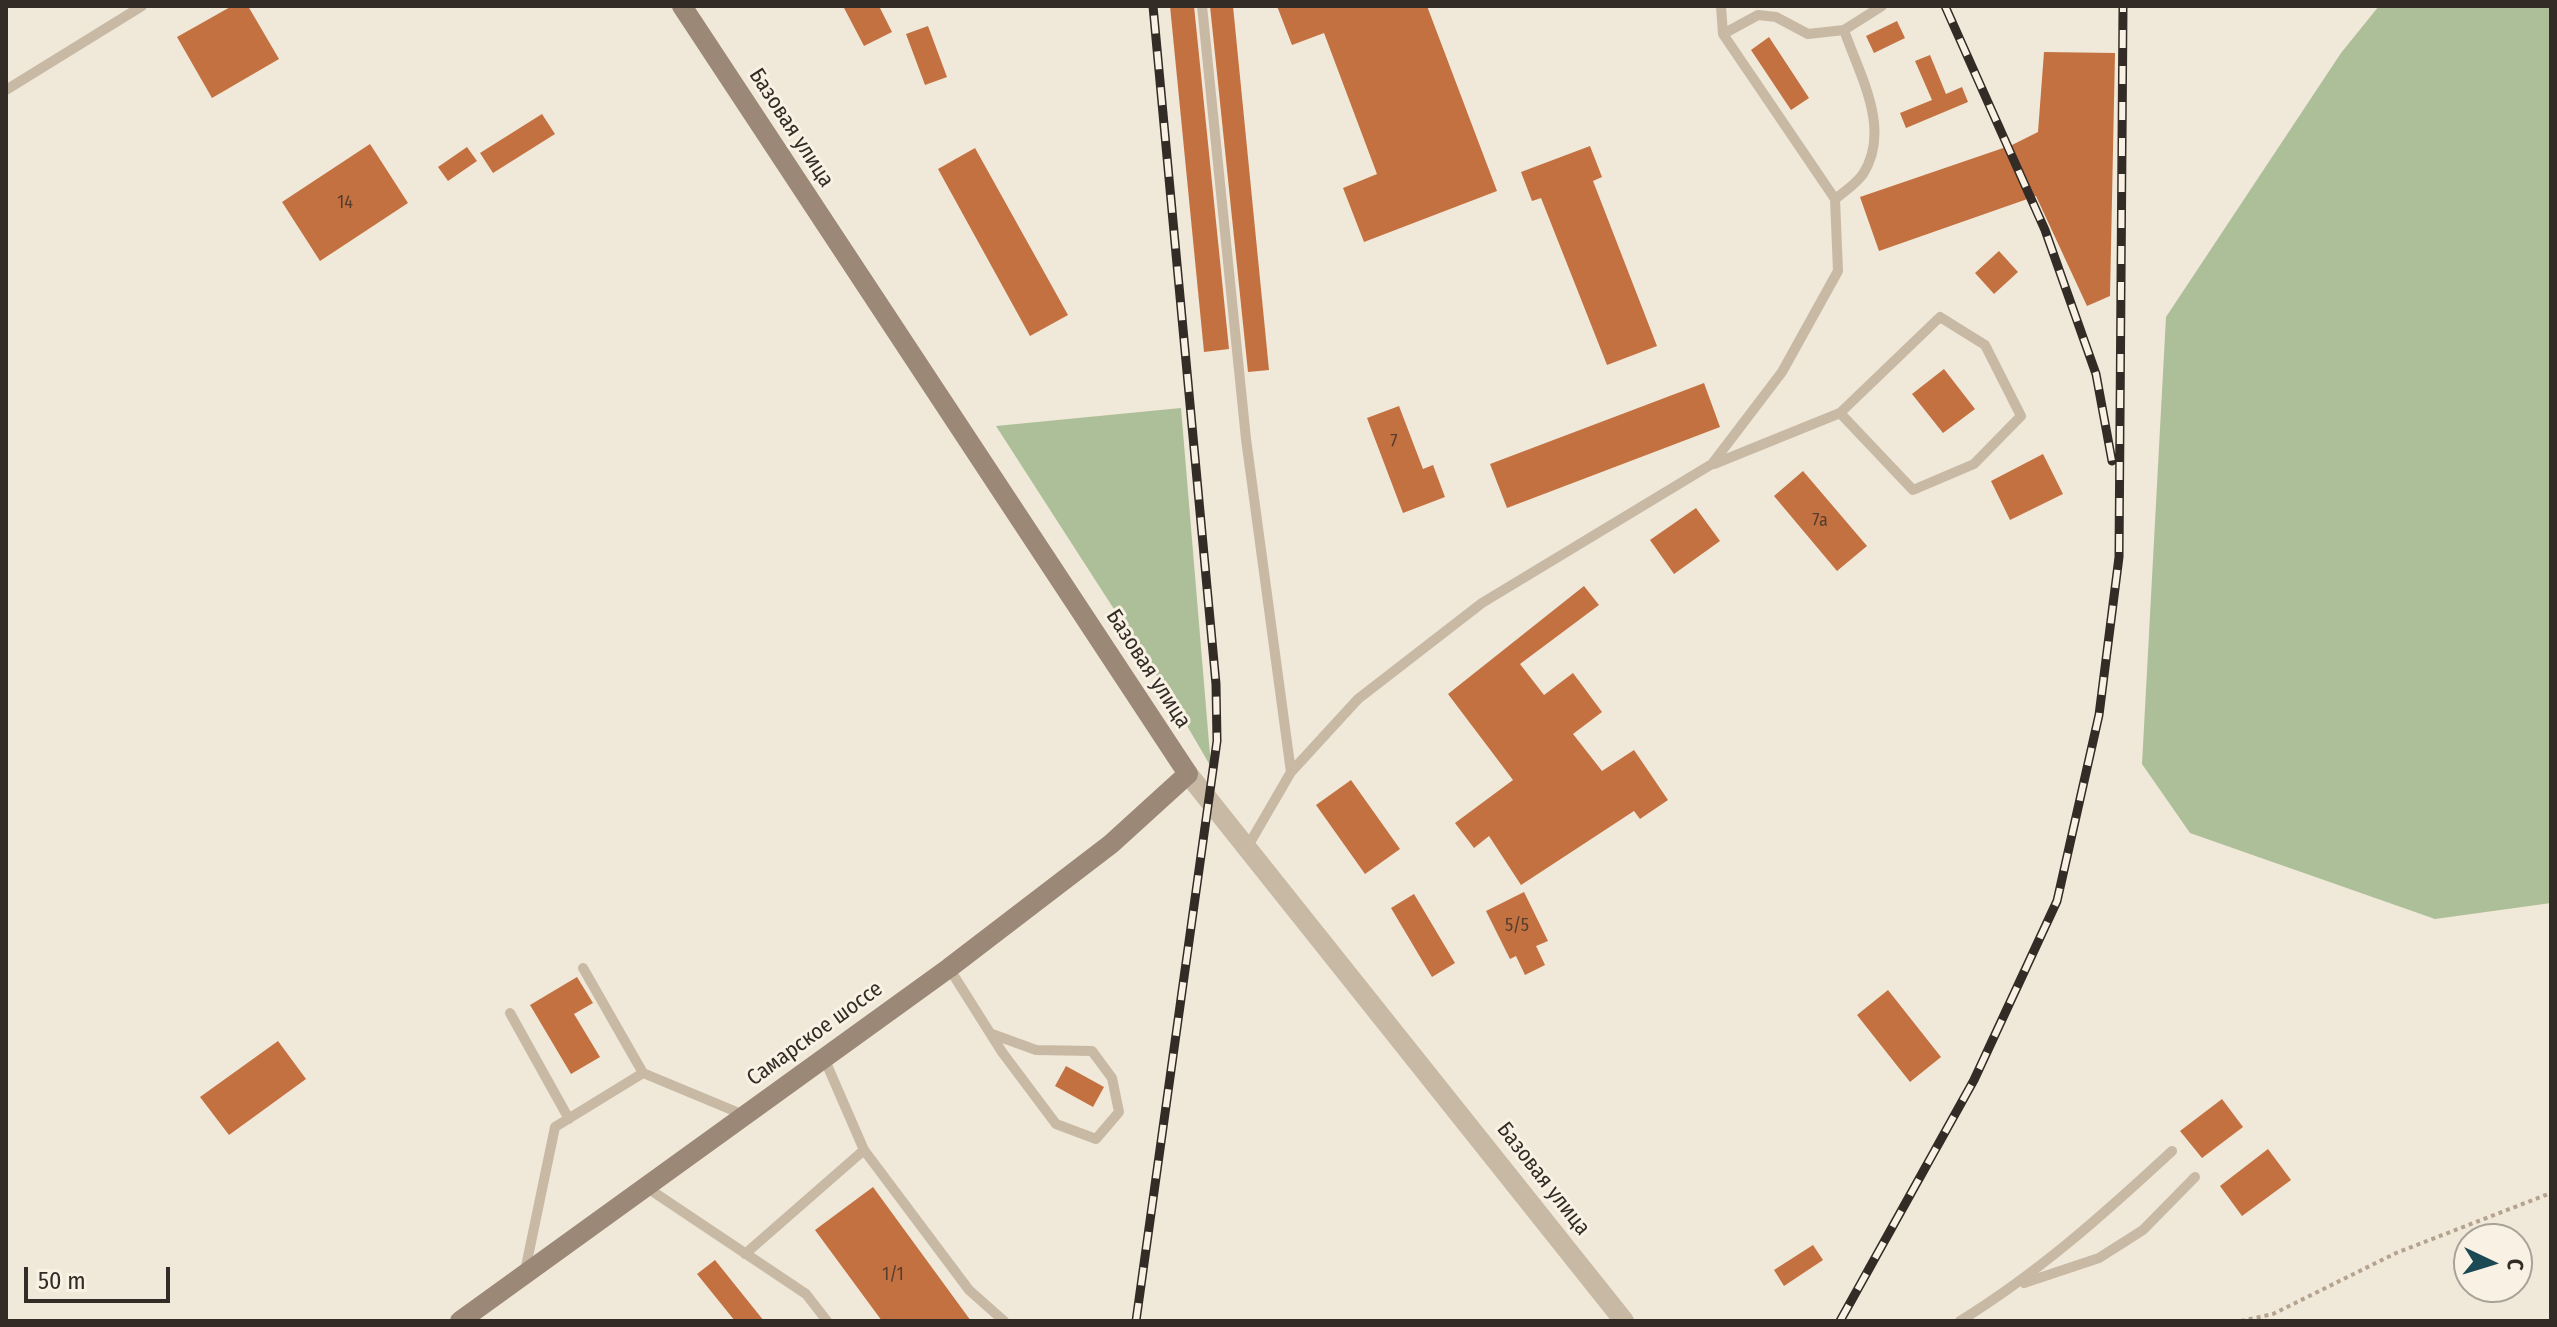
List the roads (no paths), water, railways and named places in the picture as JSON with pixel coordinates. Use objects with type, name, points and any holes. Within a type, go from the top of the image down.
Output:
[{"type":"street","name":"Базовая улица","points":[[682,6],[1188,774],[1624,1321]]},
{"type":"street","name":"Самарское шоссе","points":[[460,1321],[949,968],[1111,844],[1188,774]]},
{"type":"lane","points":[[6,90],[142,6]]},
{"type":"lane","points":[[1202,6],[1246,439],[1291,772]]},
{"type":"lane","points":[[1712,464],[1782,372],[1838,271],[1835,199],[1723,34],[1721,6]]},
{"type":"lane","points":[[1723,34],[1757,10],[1808,34],[1844,30],[1882,6]]},
{"type":"lane","points":[[1835,199],[1862,175],[1875,140],[1876,121],[1844,30]]},
{"type":"lane","points":[[1248,846],[1291,772],[1358,699],[1482,603],[1712,464],[1840,413],[1940,317],[1985,345],[2021,416],[1974,464],[1913,490],[1840,413]]},
{"type":"lane","points":[[583,968],[643,1073],[744,1115]]},
{"type":"lane","points":[[949,968],[992,1034],[1056,1124],[1096,1139],[1119,1112],[1112,1078],[1092,1051],[1036,1050],[992,1034]]},
{"type":"lane","points":[[510,1013],[569,1119]]},
{"type":"lane","points":[[824,1058],[864,1150],[969,1290],[1004,1321]]},
{"type":"lane","points":[[525,1273],[555,1127],[643,1073]]},
{"type":"lane","points":[[745,1254],[864,1150]]},
{"type":"lane","points":[[1960,1321],[2018,1285],[2092,1225],[2172,1151]]},
{"type":"lane","points":[[2018,1285],[2099,1258],[2143,1230],[2195,1177]]},
{"type":"lane","points":[[645,1186],[806,1294],[827,1321]]},
{"type":"railway","points":[[1136,1321],[1217,741],[1216,684],[1153,6]]},
{"type":"railway","points":[[1945,6],[2045,230],[2096,374],[2112,461]]},
{"type":"railway","points":[[1840,1321],[1974,1080],[2057,901],[2099,715],[2119,557],[2123,6]]}]
